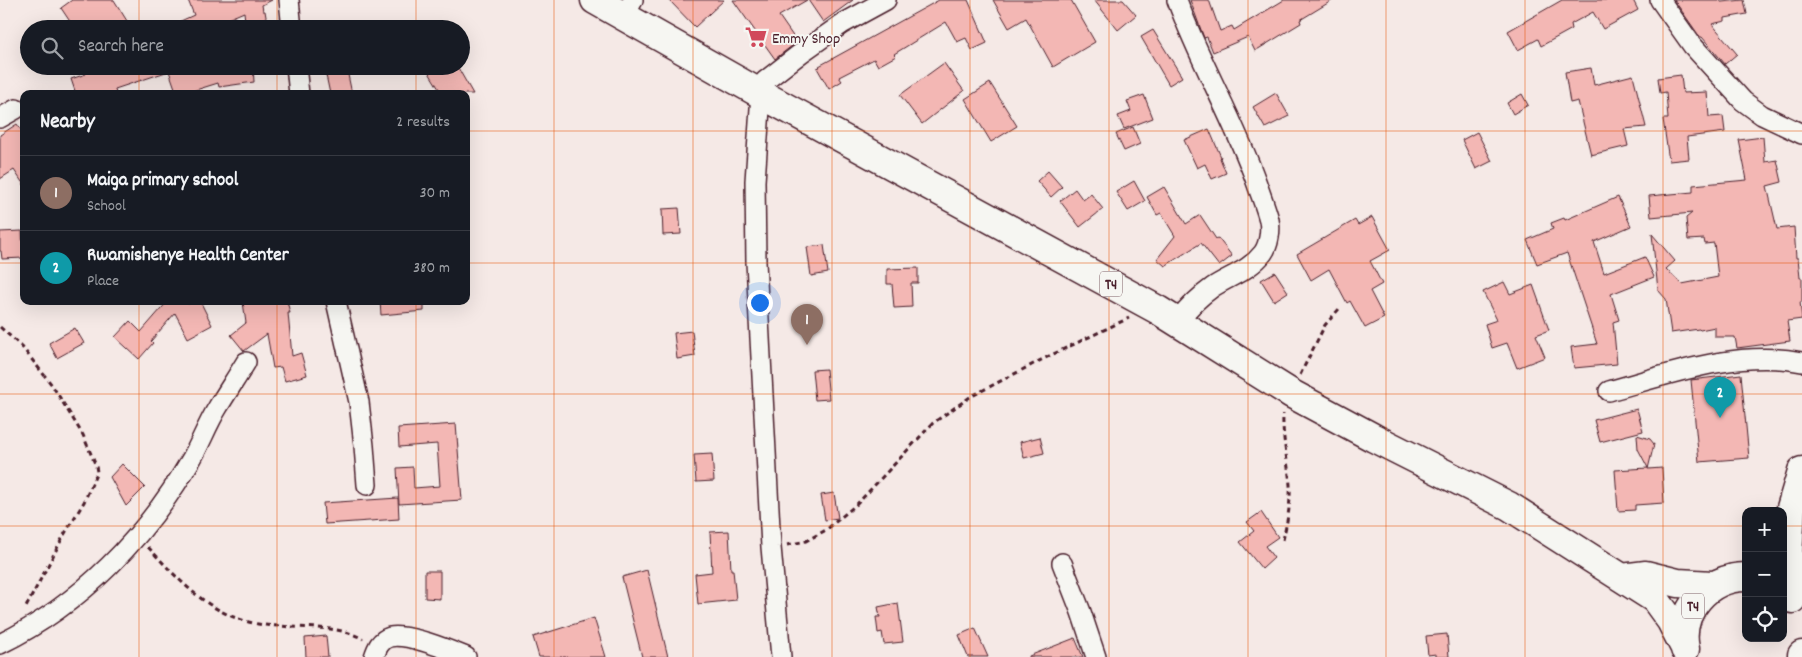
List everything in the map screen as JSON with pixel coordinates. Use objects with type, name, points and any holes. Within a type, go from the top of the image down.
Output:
[{"type":"highway","name":"T4","points":[[595,0],[629,8],[761,94],[1168,316],[1292,394],[1374,438],[1510,506],[1655,598],[1672,621],[1686,652]]},
{"type":"highway","points":[[1792,603],[1787,514],[1802,471]]},
{"type":"highway","name":"T4","points":[[1622,578],[1646,575],[1678,582],[1734,576]]},
{"type":"highway","name":"T4","points":[[1686,652],[1685,623],[1695,601],[1734,576]]},
{"type":"street","points":[[289,0],[291,20]]},
{"type":"street","points":[[781,657],[771,547],[756,262],[755,181],[761,94],[765,80],[801,52],[842,24],[886,0]]},
{"type":"street","points":[[1168,316],[1189,306],[1213,287],[1244,270],[1262,254],[1269,237],[1269,222],[1245,150],[1176,0]]},
{"type":"street","points":[[1660,0],[1692,45],[1743,101],[1762,115],[1802,134]]},
{"type":"street","points":[[297,75],[299,90]]},
{"type":"street","points":[[337,305],[358,402],[367,485]]},
{"type":"street","points":[[1610,391],[1706,365],[1749,359],[1787,359],[1802,362]]},
{"type":"street","points":[[5,641],[46,619],[71,600],[119,557],[164,501],[192,458],[217,408],[246,362]]},
{"type":"street","points":[[1062,563],[1082,612],[1096,657]]},
{"type":"street","points":[[376,652],[382,641],[391,637],[401,637],[419,640],[466,657]]},
{"type":"path","points":[[1283,540],[1288,518],[1290,486],[1283,426],[1283,407],[1286,399],[1292,394],[1325,325],[1339,309]]},
{"type":"path","points":[[771,547],[806,541],[826,530],[857,504],[933,423],[970,396],[1121,321],[1168,316]]},
{"type":"path","points":[[0,327],[22,347],[52,385],[83,435],[94,459],[96,472],[84,502],[5,641]]},
{"type":"path","points":[[137,536],[194,594],[228,615],[259,624],[336,630],[354,634],[376,652]]},
{"type":"building","points":[[72,0],[114,0],[126,20],[69,20],[61,8]]},
{"type":"building","points":[[188,0],[272,0],[262,5],[266,20],[245,20],[244,12],[225,20],[183,20],[194,15]]},
{"type":"building","points":[[669,0],[724,0],[695,27]]},
{"type":"building","points":[[733,0],[807,0],[779,16],[797,42],[775,59]]},
{"type":"building","points":[[808,0],[853,0],[823,22]]},
{"type":"building","points":[[939,0],[968,0],[987,43],[972,50],[966,38],[957,42],[946,22],[878,66],[874,59],[839,77],[842,81],[829,89],[817,68],[819,66]]},
{"type":"building","points":[[993,0],[1071,0],[1095,42],[1053,67],[1026,18],[1009,28]]},
{"type":"building","points":[[1094,0],[1123,0],[1136,15],[1118,30]]},
{"type":"building","points":[[1190,0],[1209,0],[1220,31],[1232,26],[1234,30],[1284,0],[1333,0],[1300,20],[1301,23],[1255,51],[1248,37],[1213,52],[1207,37],[1204,38]]},
{"type":"building","points":[[1562,0],[1633,0],[1638,10],[1603,29],[1593,12],[1571,24],[1572,29],[1541,46],[1538,39],[1518,50],[1508,31]]},
{"type":"building","points":[[1674,0],[1720,0],[1721,2],[1744,0],[1747,14],[1725,18],[1725,21],[1712,24],[1737,54],[1725,64],[1700,37]]},
{"type":"building","points":[[1153,30],[1182,77],[1169,85],[1141,37]]},
{"type":"building","points":[[944,63],[964,91],[922,124],[900,95]]},
{"type":"building","points":[[1591,68],[1594,85],[1633,75],[1646,127],[1624,129],[1628,146],[1591,155],[1578,101],[1570,103],[1565,72]]},
{"type":"building","points":[[83,75],[157,75],[115,90],[75,90],[71,79]]},
{"type":"building","points":[[170,75],[254,75],[254,82],[219,87],[218,83],[196,90],[176,90]]},
{"type":"building","points":[[326,75],[348,75],[351,90],[329,90]]},
{"type":"building","points":[[430,75],[462,75],[473,94],[470,94],[470,90],[440,90]]},
{"type":"building","points":[[1681,75],[1683,93],[1707,92],[1709,117],[1723,116],[1725,132],[1687,137],[1689,159],[1669,161],[1663,119],[1668,119],[1666,92],[1660,93],[1658,78]]},
{"type":"building","points":[[990,83],[1017,126],[991,142],[965,99]]},
{"type":"building","points":[[1276,93],[1289,116],[1265,128],[1253,107]]},
{"type":"building","points":[[1522,94],[1528,105],[1513,114],[1507,103]]},
{"type":"building","points":[[1144,95],[1153,118],[1124,129],[1118,116],[1131,111],[1127,101]]},
{"type":"building","points":[[17,124],[20,128],[20,179],[14,170],[0,179],[0,135]]},
{"type":"building","points":[[1133,127],[1140,144],[1124,151],[1116,134]]},
{"type":"building","points":[[1209,129],[1226,173],[1212,179],[1205,164],[1197,168],[1184,140]]},
{"type":"building","points":[[1477,132],[1492,161],[1476,169],[1462,140]]},
{"type":"building","points":[[1763,137],[1765,162],[1777,160],[1782,182],[1767,186],[1777,229],[1794,227],[1796,258],[1798,258],[1800,278],[1802,278],[1802,302],[1800,302],[1802,319],[1787,321],[1790,341],[1737,348],[1735,337],[1715,337],[1715,327],[1671,333],[1666,299],[1658,290],[1652,234],[1675,261],[1666,269],[1682,284],[1718,277],[1714,243],[1705,244],[1704,239],[1688,240],[1686,218],[1692,213],[1651,217],[1649,196],[1693,192],[1693,185],[1747,180],[1739,140]]},
{"type":"building","points":[[1048,171],[1062,187],[1051,197],[1037,181]]},
{"type":"building","points":[[1134,181],[1145,201],[1128,211],[1116,192]]},
{"type":"building","points":[[1164,187],[1186,224],[1200,215],[1216,239],[1218,238],[1232,256],[1219,266],[1201,243],[1165,266],[1157,259],[1175,236],[1161,213],[1157,215],[1147,197]]},
{"type":"building","points":[[1075,189],[1083,200],[1091,194],[1103,209],[1080,227],[1060,201]]},
{"type":"building","points":[[1618,197],[1631,226],[1594,242],[1604,273],[1645,257],[1654,277],[1611,294],[1619,320],[1613,322],[1617,364],[1574,368],[1571,347],[1597,344],[1567,253],[1537,264],[1527,240],[1553,229],[1551,223],[1564,218],[1565,220]]},
{"type":"building","points":[[679,208],[681,234],[663,235],[662,209]]},
{"type":"building","points":[[1372,217],[1390,250],[1370,261],[1382,284],[1370,291],[1384,318],[1365,328],[1350,301],[1347,303],[1329,269],[1311,280],[1297,254],[1355,220],[1358,225]]},
{"type":"building","points":[[20,231],[20,258],[2,259],[0,232]]},
{"type":"building","points":[[824,245],[828,273],[811,276],[807,247]]},
{"type":"building","points":[[918,268],[918,283],[911,283],[912,307],[894,308],[892,284],[887,284],[887,269]]},
{"type":"building","points":[[1275,272],[1288,292],[1274,301],[1261,280]]},
{"type":"building","points":[[1504,282],[1510,294],[1533,285],[1549,330],[1536,335],[1545,357],[1517,368],[1507,343],[1492,348],[1485,324],[1497,320],[1483,292]]},
{"type":"building","points":[[165,305],[202,305],[212,325],[188,338],[175,313],[151,341],[153,343],[139,359],[115,337],[130,321],[141,332]]},
{"type":"building","points":[[243,305],[288,305],[292,356],[301,353],[307,375],[285,381],[281,367],[273,368],[267,334],[244,351],[231,335],[246,323]]},
{"type":"building","points":[[380,305],[424,305],[424,311],[381,315]]},
{"type":"building","points":[[75,328],[84,343],[57,358],[49,343]]},
{"type":"building","points":[[692,331],[695,356],[677,359],[674,333]]},
{"type":"building","points":[[826,369],[829,399],[815,400],[812,370]]},
{"type":"building","points":[[1741,374],[1749,458],[1699,462],[1691,380]]},
{"type":"building","points":[[1637,409],[1643,431],[1600,442],[1594,420]]},
{"type":"building","points":[[456,424],[462,500],[399,504],[397,468],[413,467],[414,488],[440,486],[437,444],[399,447],[398,428]]},
{"type":"building","points":[[1637,435],[1650,439],[1654,444],[1648,469],[1662,468],[1664,503],[1635,505],[1635,510],[1618,511],[1615,470],[1648,468],[1638,449]]},
{"type":"building","points":[[1040,437],[1044,453],[1024,458],[1020,442]]},
{"type":"building","points":[[712,454],[714,481],[696,482],[694,455]]},
{"type":"building","points":[[122,464],[145,487],[126,506],[110,477]]},
{"type":"building","points":[[834,493],[838,518],[825,520],[821,495]]},
{"type":"building","points":[[398,498],[399,519],[325,524],[323,503]]},
{"type":"building","points":[[1261,512],[1278,537],[1265,546],[1274,558],[1262,569],[1240,542],[1254,531],[1247,522]]},
{"type":"building","points":[[729,531],[731,570],[733,570],[736,600],[698,604],[695,574],[712,572],[710,532]]},
{"type":"building","points":[[647,570],[668,657],[642,657],[622,577]]},
{"type":"building","points":[[425,571],[440,571],[440,599],[425,598]]},
{"type":"building","points":[[898,603],[903,642],[884,644],[882,632],[878,633],[876,617],[880,617],[878,607]]},
{"type":"building","points":[[594,618],[606,657],[539,657],[533,637]]},
{"type":"building","points":[[975,628],[988,657],[968,657],[959,635]]},
{"type":"building","points":[[1447,634],[1449,657],[1436,657],[1436,654],[1428,655],[1426,636]]},
{"type":"building","points":[[326,636],[328,657],[306,657],[305,638]]},
{"type":"building","points":[[1075,638],[1083,657],[1029,657],[1029,656]]},
{"type":"place","name":"Emmy Shop","points":[[756,37]]},
{"type":"place","name":"Maiga primary school","points":[[807,345]]},
{"type":"place","name":"Rwamishenye Health Center","points":[[1720,418]]}]
